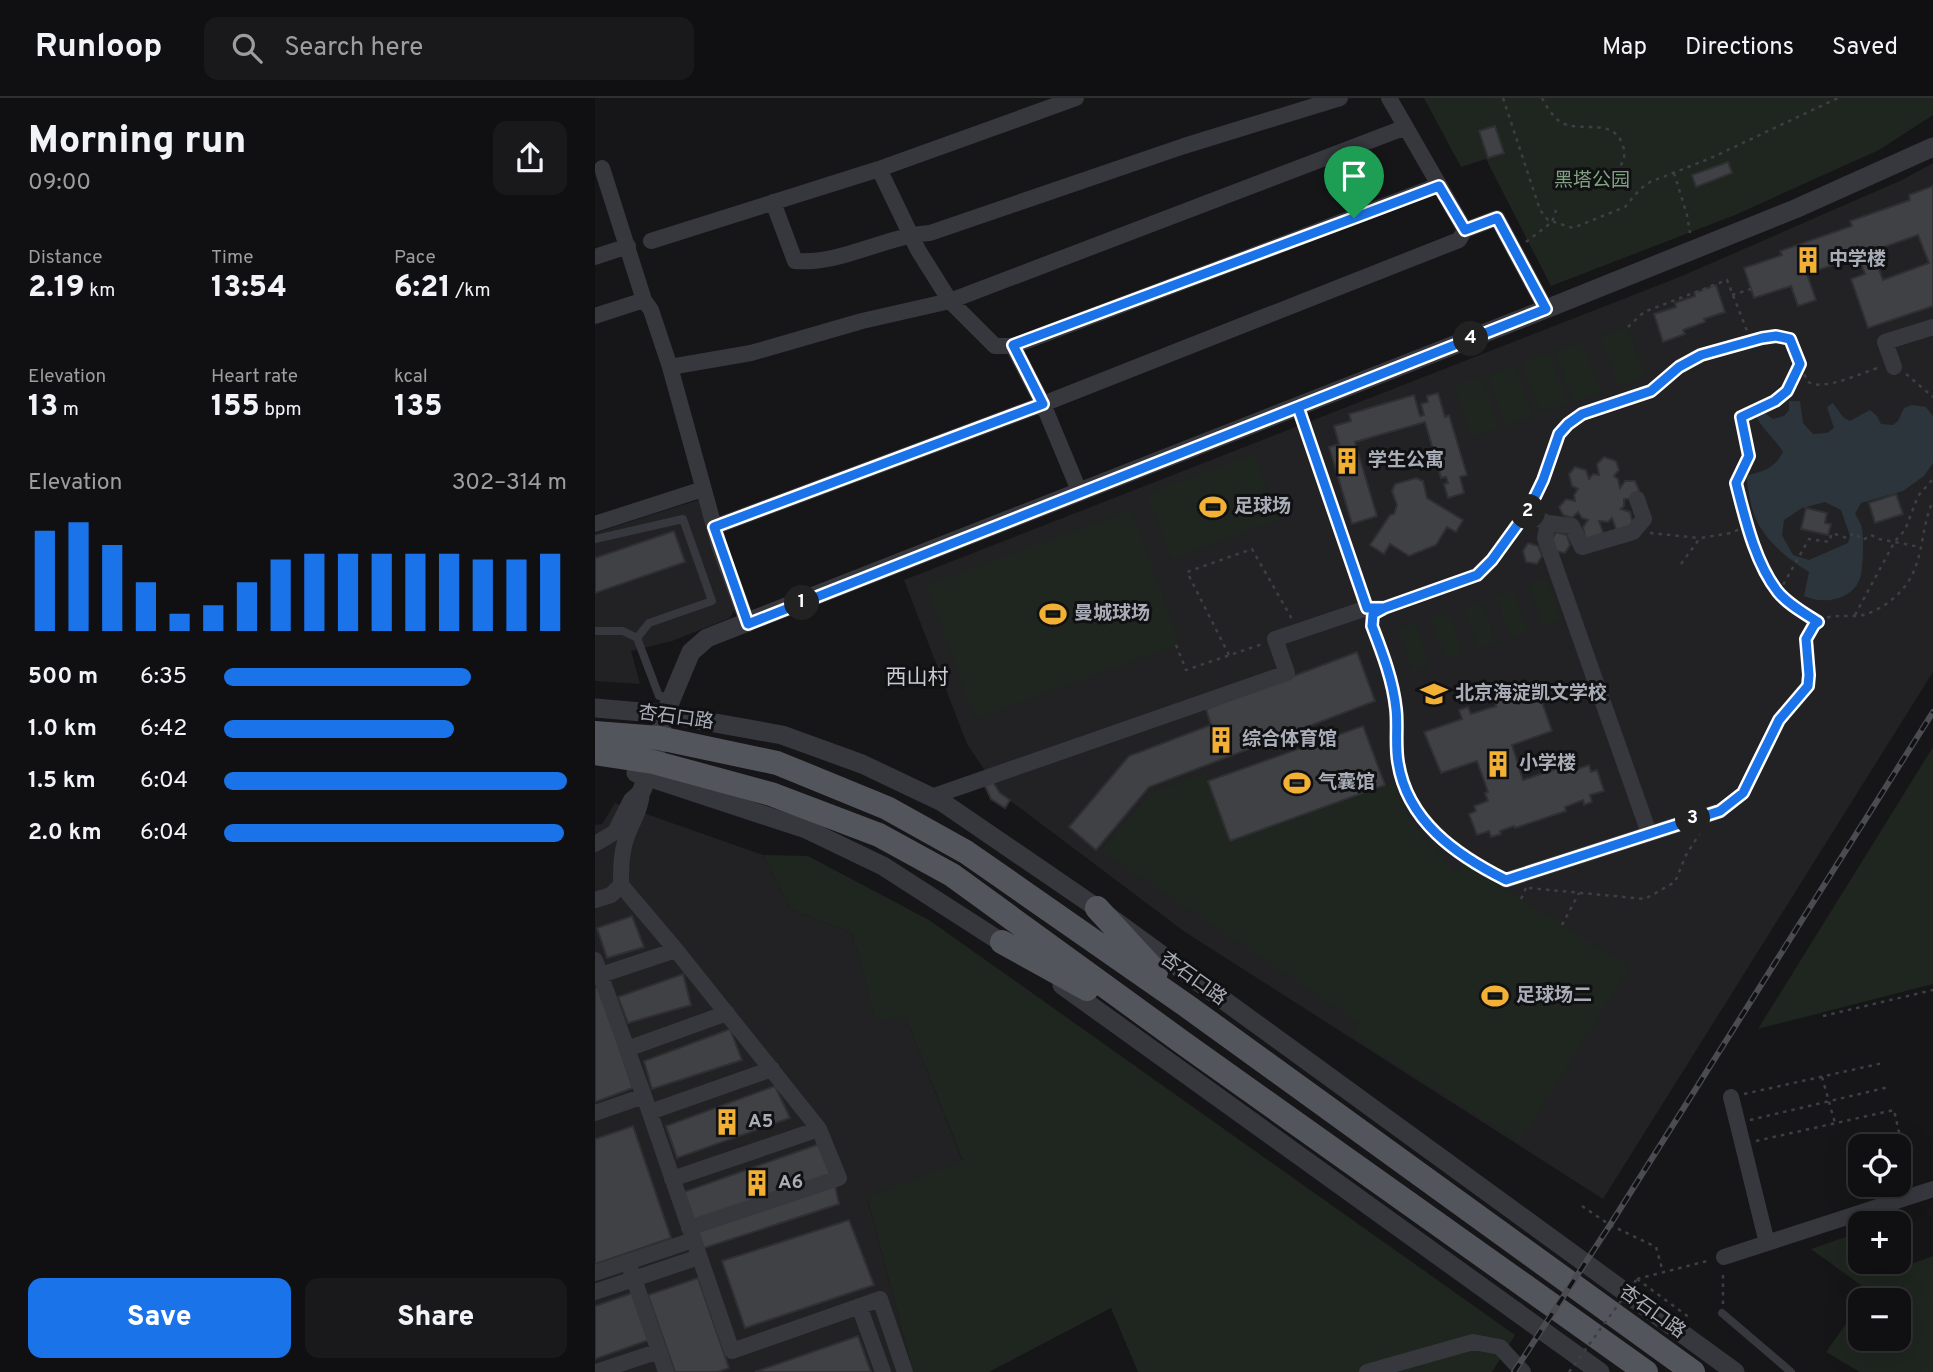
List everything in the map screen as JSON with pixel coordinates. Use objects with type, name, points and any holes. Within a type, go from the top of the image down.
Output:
[{"type":"main road","name":"杏石口路","points":[[595,733],[665,716],[887,808],[966,852],[1187,1006],[1693,1372]]},
{"type":"main road","points":[[595,752],[648,776],[771,794],[879,835],[952,875],[1646,1372]]},
{"type":"main road","points":[[1097,908],[1187,1006]]},
{"type":"main road","points":[[1002,942],[1186,1045]]},
{"type":"street","points":[[651,241],[879,169],[1076,98]]},
{"type":"street","points":[[773,202],[795,261],[815,262],[911,234],[930,233],[1184,146],[1340,98]]},
{"type":"street","points":[[1389,98],[1465,230]]},
{"type":"street","points":[[670,368],[751,353],[862,321],[950,301],[1406,127]]},
{"type":"street","points":[[595,1273],[839,1178],[819,1129],[621,885],[621,859],[625,840],[642,801],[665,716],[691,652],[707,638],[1546,309],[1795,209],[1933,147]]},
{"type":"street","points":[[602,168],[644,300],[651,310],[670,368],[714,527],[748,624]]},
{"type":"street","points":[[879,169],[911,234],[950,301],[995,346],[1013,345],[1439,186]]},
{"type":"street","points":[[714,527],[1043,404],[1459,240],[1465,230],[1497,218],[1546,309]]},
{"type":"street","points":[[595,257],[628,246]]},
{"type":"street","points":[[595,316],[644,300]]},
{"type":"street","points":[[1894,367],[1885,342],[1933,327]]},
{"type":"street","points":[[1013,345],[1043,404],[1080,493]]},
{"type":"street","points":[[595,524],[703,489]]},
{"type":"street","points":[[1527,514],[1548,523],[1572,526],[1582,547],[1633,532],[1644,519],[1637,499]]},
{"type":"street","points":[[1548,523],[1545,538],[1649,833]]},
{"type":"street","points":[[931,797],[1287,673],[1275,639],[1367,608],[1384,608]]},
{"type":"street","name":"杏石口路","points":[[595,708],[782,734],[862,764],[942,802],[1097,908],[1735,1372]]},
{"type":"street","points":[[595,760],[806,830],[883,866],[1002,942],[1600,1372]]},
{"type":"street","points":[[595,844],[615,832],[631,800],[648,776]]},
{"type":"street","points":[[1506,880],[1720,811]]},
{"type":"street","points":[[595,900],[611,895],[621,885]]},
{"type":"street","points":[[675,950],[597,971],[628,1049],[732,1350],[880,1298],[905,1372]]},
{"type":"street","points":[[628,1049],[727,1013]]},
{"type":"street","points":[[650,1112],[772,1069]]},
{"type":"street","points":[[595,1114],[644,1096]]},
{"type":"street","points":[[1731,1097],[1767,1242]]},
{"type":"street","points":[[672,1179],[819,1129]]},
{"type":"street","points":[[1724,1256],[1933,1189]]},
{"type":"street","points":[[595,1292],[699,1257]]},
{"type":"street","points":[[628,1262],[666,1372]]},
{"type":"street","points":[[859,1306],[883,1372]]},
{"type":"street","points":[[1367,1372],[1473,1342],[1500,1347],[1523,1372]]},
{"type":"street","points":[[596,1372],[659,1350]]},
{"type":"lane","points":[[595,539],[683,519],[712,601],[649,623],[636,638]]},
{"type":"lane","points":[[595,631],[622,631],[636,638],[665,716]]},
{"type":"lane","points":[[1723,1313],[1791,1372]]},
{"type":"path","points":[[1503,98],[1540,210],[1552,222],[1573,228],[1625,208],[1640,189],[1650,182],[1711,158],[1838,98]]},
{"type":"path","points":[[1542,98],[1559,120],[1570,126],[1607,128],[1620,140],[1625,156],[1622,164],[1613,175],[1606,176]]},
{"type":"path","points":[[1674,173],[1687,215],[1692,250]]},
{"type":"path","points":[[1514,251],[1552,222],[1556,210]]},
{"type":"path","points":[[1627,327],[1644,312],[1727,280],[1751,341]]},
{"type":"path","points":[[1733,295],[1751,289]]},
{"type":"path","points":[[1701,832],[1686,855],[1675,882],[1645,899],[1526,888],[1458,853],[1411,806],[1403,786],[1398,761],[1395,697],[1372,626],[1373,614],[1477,575],[1527,514],[1543,480],[1559,434],[1568,424],[1582,414],[1651,391],[1679,367],[1701,355],[1776,336],[1790,339],[1807,381],[1812,385],[1824,385],[1888,365],[1900,369],[1933,396]]},
{"type":"path","points":[[1800,364],[1787,391],[1775,401],[1741,417],[1749,456],[1736,483],[1748,526],[1768,576],[1794,607],[1818,622]]},
{"type":"path","points":[[1298,407],[1367,608]]},
{"type":"path","points":[[1855,615],[1895,541],[1905,530],[1918,496],[1933,479]]},
{"type":"path","points":[[1720,811],[1743,793],[1779,720],[1808,686],[1806,639],[1814,625],[1824,618],[1865,615],[1885,605],[1899,593],[1918,564],[1933,500]]},
{"type":"path","points":[[1633,532],[1700,538],[1731,533],[1748,526]]},
{"type":"path","points":[[1779,592],[1809,539],[1829,542],[1832,533],[1847,538],[1854,533],[1863,540],[1871,535],[1920,547]]},
{"type":"path","points":[[1681,564],[1700,538]]},
{"type":"path","points":[[1229,655],[1187,572],[1252,550],[1299,631]]},
{"type":"path","points":[[1176,645],[1186,670],[1275,639]]},
{"type":"path","points":[[1521,899],[1526,888]]},
{"type":"path","points":[[1562,925],[1580,893]]},
{"type":"path","points":[[1823,1016],[1933,990]]},
{"type":"path","points":[[1731,1097],[1883,1063]]},
{"type":"path","points":[[1822,1077],[1835,1123]]},
{"type":"path","points":[[1737,1123],[1889,1087]]},
{"type":"path","points":[[1742,1144],[1894,1111],[1913,1195]]},
{"type":"path","points":[[1581,1206],[1610,1225],[1656,1247],[1663,1272]]},
{"type":"path","points":[[1569,1372],[1637,1279],[1724,1256],[1723,1313]]},
{"type":"path","points":[[1637,1279],[1690,1318]]},
{"type":"shaded area","name":"北京海淀凯文学校","points":[[1933,163],[1933,672],[1603,1199],[1185,932],[1000,793],[967,744],[904,580],[1682,276],[1902,180]]},
{"type":"shaded area","points":[[1789,401],[1800,401],[1803,423],[1813,434],[1827,433],[1834,428],[1827,407],[1833,403],[1843,417],[1850,421],[1870,410],[1881,424],[1893,425],[1904,408],[1912,405],[1926,407],[1933,416],[1933,463],[1924,476],[1903,491],[1861,503],[1855,514],[1863,533],[1861,574],[1851,591],[1837,599],[1820,600],[1804,596],[1809,572],[1791,560],[1767,537],[1751,504],[1746,476],[1768,468],[1783,452],[1755,414],[1762,411],[1773,419],[1784,416],[1789,410]],"holes":[[[1825,502],[1841,510],[1850,536],[1848,543],[1809,560],[1793,555],[1782,535],[1784,520],[1802,508]]]},
{"type":"shaded area","points":[[698,500],[736,608],[730,618],[672,641],[631,651],[640,684],[595,681],[595,533]]},
{"type":"shaded area","points":[[615,803],[763,855],[790,909],[852,933],[875,1018],[906,1018],[963,1162],[867,1198],[913,1372],[595,1372],[595,825],[602,824]]},
{"type":"green space","name":"黑塔公园","points":[[1424,98],[1933,98],[1933,115],[1879,150],[1735,215],[1551,286],[1486,159],[1461,167]]},
{"type":"green space","points":[[1628,327],[1645,377],[1618,386],[1600,336]]},
{"type":"green space","points":[[1583,342],[1601,392],[1573,402],[1555,351]]},
{"type":"green space","points":[[1550,353],[1568,403],[1540,413],[1522,363]]},
{"type":"green space","points":[[1515,365],[1533,416],[1505,426],[1488,375]]},
{"type":"green space","points":[[1481,377],[1499,428],[1472,437],[1454,386]]},
{"type":"green space","name":"足球场","points":[[1255,454],[1279,520],[1171,559],[1147,494]]},
{"type":"green space","name":"曼城球场","points":[[1132,510],[1180,644],[975,719],[926,585]]},
{"type":"green space","points":[[1547,579],[1561,620],[1542,626],[1529,585]]},
{"type":"green space","points":[[1514,591],[1528,631],[1510,637],[1496,597]]},
{"type":"green space","points":[[1482,602],[1496,642],[1478,648],[1464,608]]},
{"type":"green space","points":[[1449,612],[1463,652],[1445,658],[1431,618]]},
{"type":"green space","points":[[1416,623],[1430,664],[1412,670],[1398,629]]},
{"type":"green space","points":[[1933,747],[1933,984],[1758,1029]]},
{"type":"green space","points":[[1206,773],[1230,841],[1393,782],[1412,820],[1455,872],[1462,862],[1630,967],[1520,1142],[1352,1037],[1359,1024],[1100,850],[1153,792]]},
{"type":"green space","points":[[763,855],[808,856],[929,920],[1515,1335],[1492,1372],[1138,1372],[1111,1308],[989,1372],[913,1372],[867,1197],[963,1161],[906,1018],[875,1019],[852,933],[790,909]]},
{"type":"green space","points":[[1848,1236],[1848,1274],[1911,1274],[1911,1264],[1933,1256],[1933,1372],[1860,1372],[1826,1352],[1848,1321],[1848,1351],[1911,1351],[1911,1288],[1865,1288],[1811,1249]]},
{"type":"building","points":[[1495,126],[1504,153],[1488,158],[1479,131]]},
{"type":"building","points":[[1728,162],[1732,173],[1696,187],[1692,175]]},
{"type":"building","name":"中学楼","points":[[1933,186],[1933,306],[1868,328],[1851,279],[1865,274],[1858,256],[1807,274],[1816,300],[1798,306],[1791,286],[1754,298],[1744,268],[1782,255],[1780,251],[1852,226],[1850,221],[1910,200],[1909,195]],"holes":[[[1918,235],[1929,263],[1883,280],[1872,251]]]},
{"type":"building","points":[[1716,285],[1725,312],[1704,319],[1705,322],[1683,330],[1685,334],[1663,342],[1654,314],[1676,307],[1675,303]]},
{"type":"building","name":"学生公寓","points":[[1438,393],[1445,417],[1449,415],[1467,475],[1460,477],[1464,493],[1448,498],[1444,484],[1448,483],[1446,477],[1441,478],[1425,422],[1355,442],[1377,516],[1352,524],[1329,447],[1339,444],[1334,426],[1351,421],[1349,414],[1414,395],[1420,416],[1424,415],[1421,404],[1428,402],[1427,396]]},
{"type":"building","points":[[1604,457],[1616,461],[1619,470],[1614,476],[1618,479],[1620,488],[1625,481],[1635,481],[1639,490],[1633,499],[1624,499],[1621,509],[1630,512],[1633,523],[1627,531],[1616,529],[1612,518],[1608,522],[1599,521],[1603,532],[1597,540],[1585,538],[1583,527],[1588,520],[1582,518],[1578,512],[1572,518],[1563,515],[1559,507],[1566,499],[1575,501],[1574,495],[1578,489],[1572,486],[1569,474],[1575,467],[1586,470],[1589,479],[1593,474],[1599,475],[1597,464]]},
{"type":"building","points":[[1416,478],[1423,481],[1427,498],[1463,520],[1456,532],[1447,527],[1436,545],[1409,556],[1390,544],[1384,554],[1370,545],[1390,515],[1394,514],[1397,505],[1392,491],[1395,484]]},
{"type":"building","points":[[1896,494],[1903,514],[1875,523],[1869,503]]},
{"type":"building","points":[[1806,508],[1827,513],[1825,523],[1831,524],[1828,535],[1801,529]]},
{"type":"building","points":[[674,531],[685,562],[595,593],[595,558]]},
{"type":"building","points":[[1556,532],[1567,535],[1570,545],[1565,553],[1555,551],[1551,541]]},
{"type":"building","points":[[1528,543],[1538,546],[1542,556],[1537,564],[1526,562],[1523,551]]},
{"type":"building","name":"综合体育馆","points":[[1357,652],[1375,701],[1149,787],[1096,850],[1069,827],[1129,756],[1211,725],[1206,709]]},
{"type":"building","name":"小学楼","points":[[1538,691],[1552,731],[1512,745],[1523,780],[1573,763],[1575,770],[1589,765],[1591,772],[1597,770],[1604,791],[1590,795],[1592,802],[1584,805],[1583,800],[1565,807],[1566,811],[1515,828],[1514,826],[1500,831],[1501,834],[1491,837],[1489,831],[1477,835],[1469,814],[1476,811],[1474,806],[1488,801],[1485,793],[1488,792],[1477,761],[1441,773],[1424,732],[1462,719],[1459,710],[1468,707],[1471,714],[1496,706],[1494,700],[1504,697],[1506,702]]},
{"type":"building","name":"气囊馆","points":[[1363,726],[1385,785],[1230,841],[1208,781]]},
{"type":"building","points":[[993,782],[1000,793],[1010,800],[1005,808],[991,799],[985,786]]},
{"type":"building","points":[[632,916],[644,947],[607,958],[597,928]]},
{"type":"building","points":[[683,974],[691,1005],[628,1023],[618,997]]},
{"type":"building","points":[[599,987],[633,1088],[595,1102],[595,988]]},
{"type":"building","points":[[730,1029],[742,1060],[652,1089],[644,1061]]},
{"type":"building","name":"A5","points":[[775,1086],[790,1118],[677,1158],[666,1126]]},
{"type":"building","points":[[633,1126],[671,1238],[595,1264],[595,1139]]},
{"type":"building","name":"A6","points":[[819,1144],[831,1174],[694,1220],[684,1192]]},
{"type":"building","points":[[835,1185],[839,1204],[704,1248],[698,1231]]},
{"type":"building","points":[[849,1220],[874,1285],[745,1328],[722,1261]]},
{"type":"building","points":[[698,1278],[729,1368],[718,1372],[675,1372],[648,1295]]},
{"type":"building","points":[[632,1293],[649,1340],[595,1359],[595,1306]]},
{"type":"building","points":[[858,1336],[871,1372],[755,1372]]},
{"type":"railway","points":[[1514,1372],[1610,1225],[1933,712]]},
{"type":"place","name":"中学楼","points":[[1808,260]]},
{"type":"place","name":"学生公寓","points":[[1347,461]]},
{"type":"place","name":"足球场","points":[[1213,507]]},
{"type":"place","name":"曼城球场","points":[[1053,614]]},
{"type":"place","name":"北京海淀凯文学校","points":[[1434,694]]},
{"type":"place","name":"综合体育馆","points":[[1221,740]]},
{"type":"place","name":"小学楼","points":[[1498,764]]},
{"type":"place","name":"气囊馆","points":[[1297,783]]},
{"type":"place","name":"足球场二","points":[[1495,996]]},
{"type":"place","name":"A5","points":[[727,1122]]},
{"type":"place","name":"A6","points":[[757,1183]]},
{"type":"district","name":"西山村","points":[[917,678]]},
{"type":"route","points":[[1354,218],[1013,345],[1043,404],[714,527],[748,624],[1298,407],[1367,608],[1384,608],[1477,575],[1513,534],[1529,509],[1543,480],[1559,434],[1582,414],[1651,391],[1679,367],[1701,355],[1776,336],[1790,339],[1800,364],[1787,391],[1775,401],[1742,415],[1741,426],[1749,456],[1736,483],[1745,519],[1768,576],[1794,607],[1818,622],[1806,639],[1808,686],[1779,720],[1743,793],[1720,811],[1506,880],[1458,853],[1411,806],[1403,786],[1398,761],[1395,697],[1372,626],[1373,614],[1384,608],[1367,608],[1336,517],[1298,407],[1546,309],[1497,218],[1465,230],[1439,186],[1354,218]]}]
